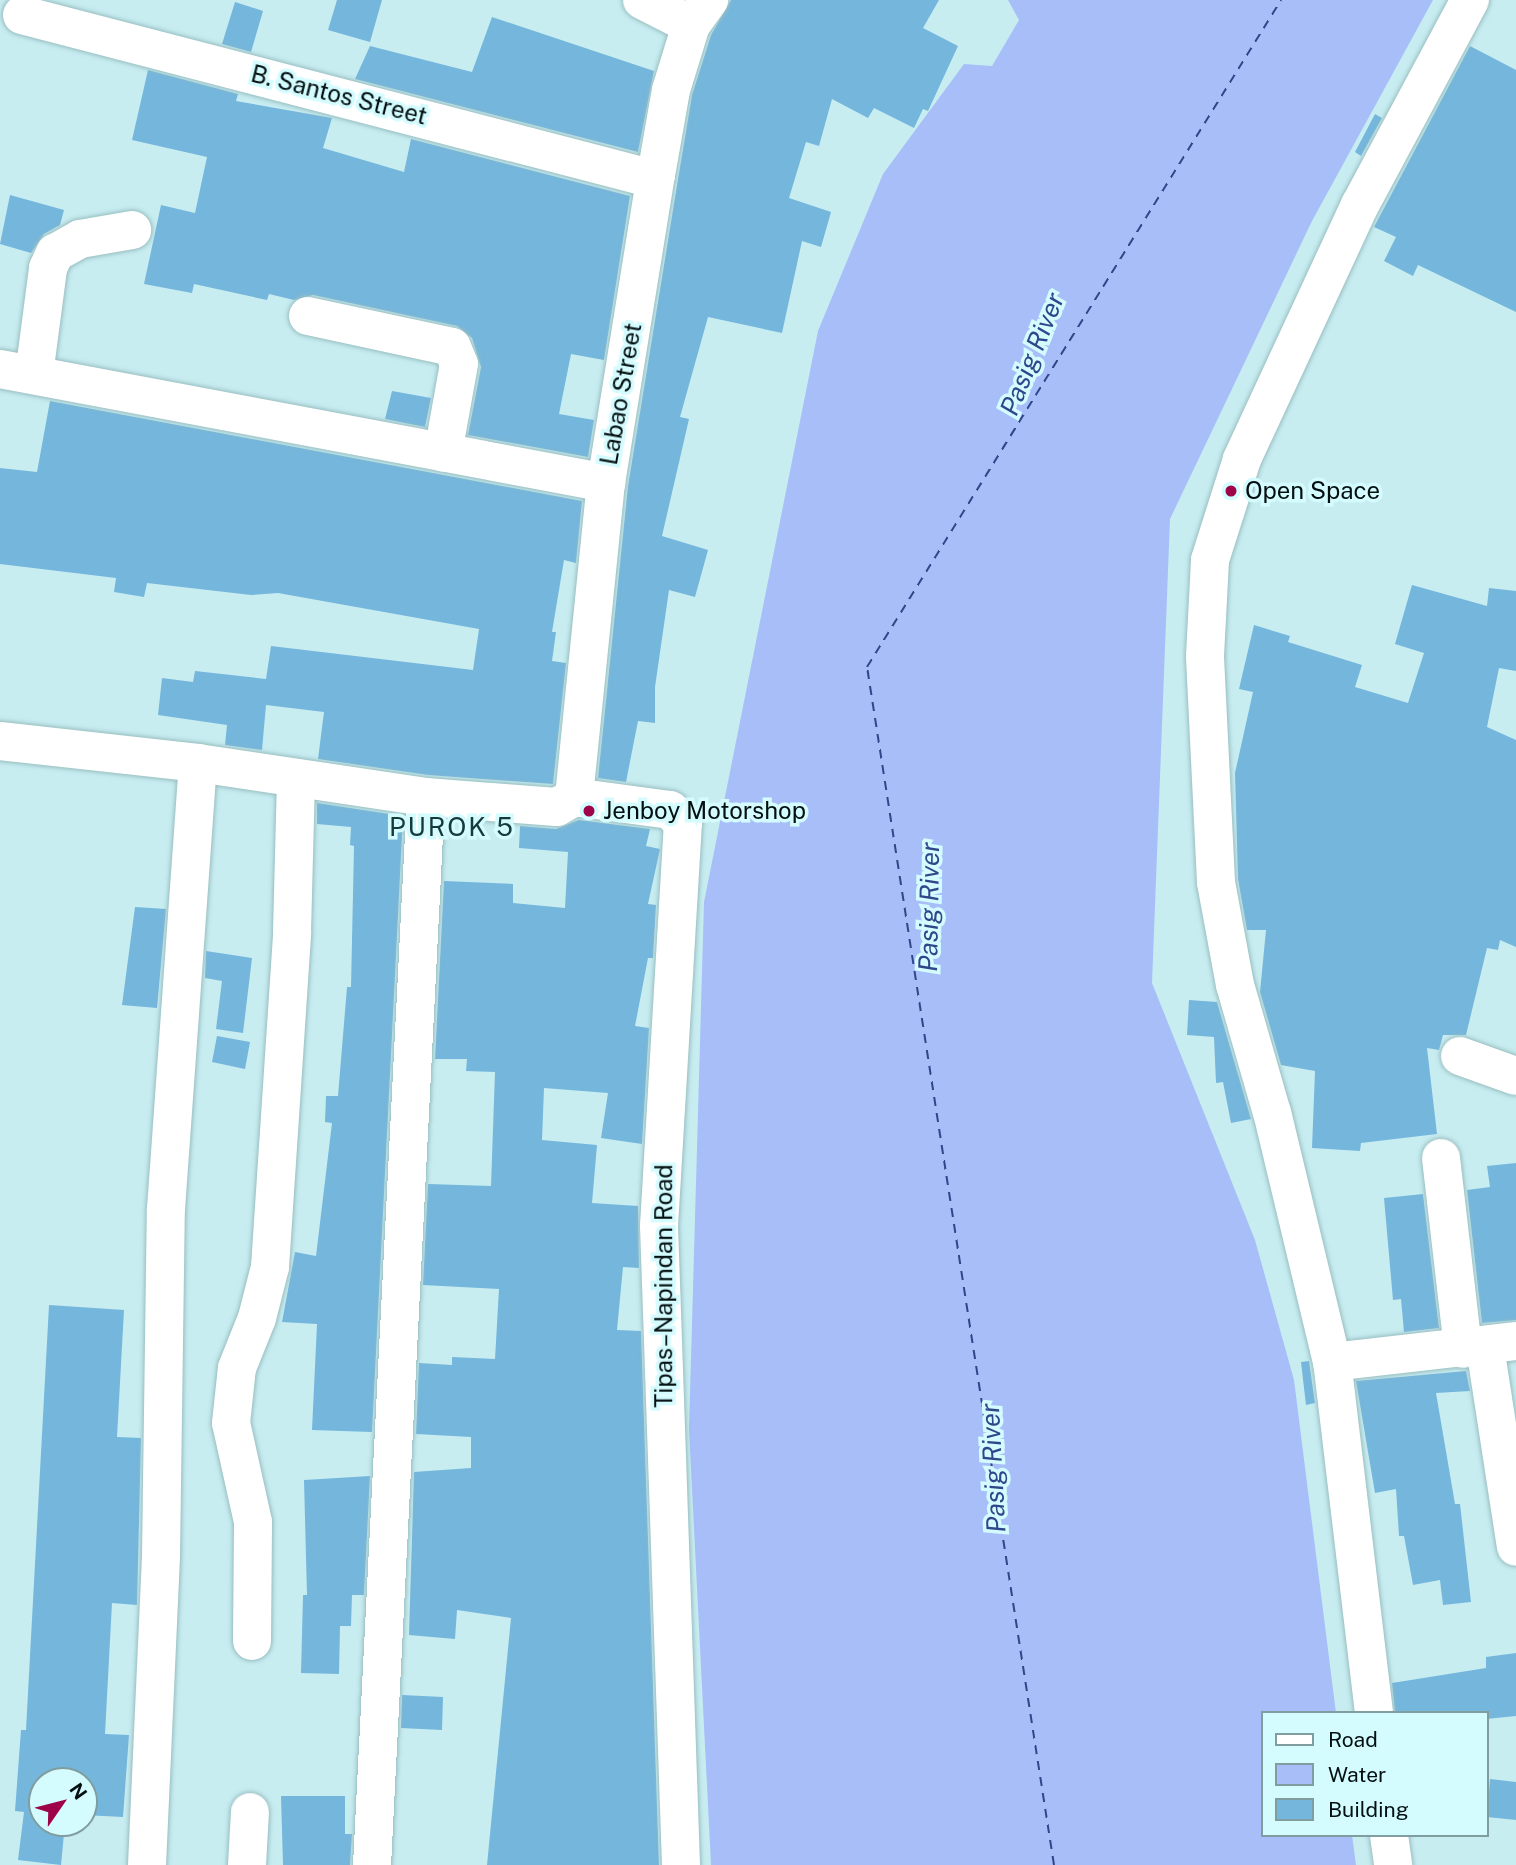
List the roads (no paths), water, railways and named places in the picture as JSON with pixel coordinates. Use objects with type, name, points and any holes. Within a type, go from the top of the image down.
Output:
[{"type":"street","points":[[642,0],[700,13]]},
{"type":"street","points":[[1374,1711],[1332,1362],[1272,1113],[1235,985],[1216,882],[1205,656],[1210,560],[1242,459],[1338,253],[1470,0]]},
{"type":"street","name":"Labao Street","points":[[574,797],[606,483],[671,90],[700,13]]},
{"type":"street","name":"B. Santos Street","points":[[22,15],[642,176],[656,175]]},
{"type":"street","points":[[132,230],[80,239],[55,253],[48,268],[17,372],[606,483]]},
{"type":"street","points":[[309,316],[452,347],[459,364],[443,453]]},
{"type":"street","points":[[0,741],[198,763],[426,797],[557,807],[574,797]]},
{"type":"street","points":[[146,1865],[162,1556],[166,1209],[198,763]]},
{"type":"street","points":[[252,1641],[253,1522],[231,1423],[237,1368],[257,1318],[270,1266],[292,932],[296,778]]},
{"type":"street","points":[[372,1865],[426,797]]},
{"type":"street","name":"Tipas–Napindan Road","points":[[574,797],[670,810],[683,823],[659,1226],[681,1865]]},
{"type":"street","points":[[1460,1056],[1516,1076]]},
{"type":"street","points":[[1440,1158],[1488,1346],[1516,1547]]},
{"type":"street","points":[[1332,1362],[1488,1346]]},
{"type":"street","points":[[247,1865],[250,1812]]},
{"type":"street","points":[[1389,1837],[1392,1865]]},
{"type":"water","name":"Pasig River","points":[[1008,0],[1433,0],[1312,221],[1170,519],[1152,983],[1255,1240],[1294,1380],[1336,1711],[1260,1711],[1260,1837],[1352,1837],[1356,1865],[711,1865],[689,1429],[704,902],[818,331],[883,174],[964,64],[992,66],[1019,20]]},
{"type":"place","name":"Open Space","points":[[1231,491]]},
{"type":"place","name":"Jenboy Motorshop","points":[[589,811]]},
{"type":"district","name":"PUROK 5","points":[[452,827]]}]
